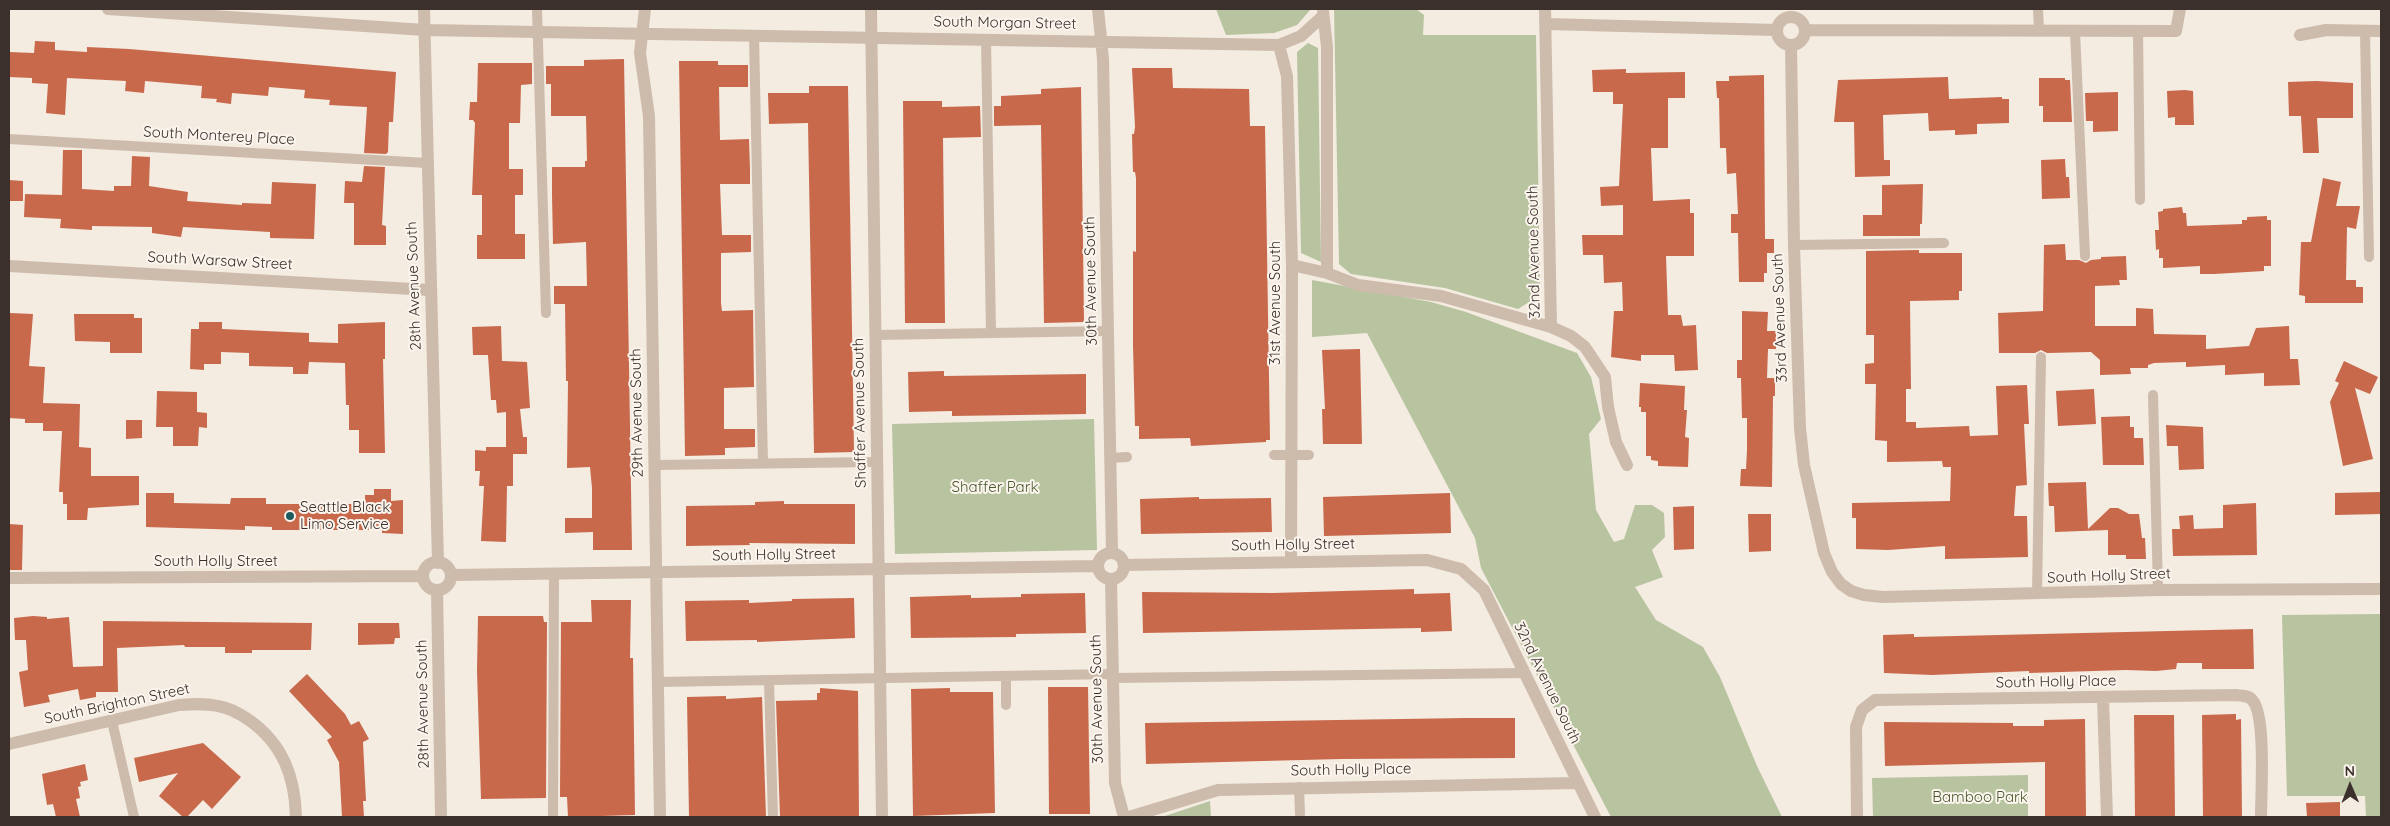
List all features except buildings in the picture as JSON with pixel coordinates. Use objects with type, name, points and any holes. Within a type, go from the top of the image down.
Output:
[{"type":"street","name":"South Morgan Street","points":[[108,9],[425,30],[1101,41],[1278,46],[1301,36],[1323,12]]},
{"type":"street","name":"28th Avenue South","points":[[424,9],[438,563]]},
{"type":"street","name":"29th Avenue South","points":[[645,9],[640,53],[649,116],[660,817]]},
{"type":"street","name":"Shaffer Avenue South","points":[[871,9],[882,817]]},
{"type":"street","name":"30th Avenue South","points":[[1098,9],[1101,41],[1112,553]]},
{"type":"street","name":"32nd Avenue South","points":[[1545,9],[1552,327],[1571,336],[1585,347],[1605,377],[1608,408],[1616,442],[1627,464]]},
{"type":"street","points":[[1805,30],[2176,31],[2180,9]]},
{"type":"street","points":[[1323,12],[1327,47],[1327,273]]},
{"type":"street","points":[[1791,13],[1800,20],[1805,30],[1800,41],[1791,44],[1780,40],[1777,30],[1782,19],[1791,13]]},
{"type":"street","points":[[1546,24],[1777,30]]},
{"type":"street","points":[[2300,35],[2326,30],[2381,31]]},
{"type":"street","name":"33rd Avenue South","points":[[1791,44],[1794,245],[1800,428],[1804,465],[1824,553],[1832,572],[1841,584]]},
{"type":"street","name":"31st Avenue South","points":[[1278,46],[1287,76],[1292,265],[1291,561]]},
{"type":"street","points":[[1292,265],[1327,273],[1358,285],[1442,296],[1552,327]]},
{"type":"street","name":"South Warsaw Street","points":[[9,266],[430,290]]},
{"type":"street","points":[[1112,553],[1122,558],[1124,565],[1121,575],[1111,579],[1102,575],[1098,566],[1102,556],[1112,553]]},
{"type":"street","name":"South Holly Street","points":[[1124,565],[1427,560],[1461,569]]},
{"type":"street","points":[[438,563],[446,565],[451,575],[447,586],[437,590],[427,586],[423,576],[428,566],[438,563]]},
{"type":"street","name":"South Holly Street","points":[[451,575],[1098,566]]},
{"type":"street","name":"32nd Avenue South","points":[[1461,569],[1484,590],[1595,817]]},
{"type":"street","name":"South Holly Street","points":[[9,578],[423,576]]},
{"type":"street","name":"30th Avenue South","points":[[1111,579],[1115,783],[1124,817]]},
{"type":"street","name":"South Holly Street","points":[[1841,584],[1864,595],[1883,597],[2158,590],[2381,589]]},
{"type":"street","name":"28th Avenue South","points":[[437,590],[442,817]]},
{"type":"street","name":"South Holly Place","points":[[1857,817],[1856,726],[1862,710],[1875,700],[2236,695],[2248,696],[2253,700],[2260,720],[2261,817]]},
{"type":"street","points":[[2103,698],[2106,817]]},
{"type":"street","name":"South Brighton Street","points":[[9,744],[179,706],[200,704],[219,706],[237,712],[258,727],[281,752],[289,769],[294,789],[296,817]]},
{"type":"street","name":"South Holly Place","points":[[1129,817],[1218,790],[1577,783]]},
{"type":"lane","points":[[537,9],[546,313]]},
{"type":"lane","points":[[2038,9],[2039,31]]},
{"type":"lane","points":[[2365,30],[2369,257]]},
{"type":"lane","points":[[2076,31],[2085,256]]},
{"type":"lane","points":[[2138,31],[2140,200]]},
{"type":"lane","points":[[754,35],[763,464]]},
{"type":"lane","points":[[986,39],[991,333]]},
{"type":"lane","name":"South Monterey Place","points":[[9,139],[427,163]]},
{"type":"lane","points":[[1794,245],[1944,243]]},
{"type":"lane","points":[[876,335],[1108,331]]},
{"type":"lane","points":[[2038,594],[2041,357]]},
{"type":"lane","points":[[2153,395],[2158,590]]},
{"type":"lane","points":[[1274,455],[1309,455]]},
{"type":"lane","points":[[1110,458],[1127,457]]},
{"type":"lane","points":[[655,465],[877,462]]},
{"type":"lane","points":[[553,817],[554,574]]},
{"type":"lane","points":[[659,682],[1006,676],[1524,673]]},
{"type":"lane","points":[[1006,676],[1006,705]]},
{"type":"lane","points":[[769,681],[773,817]]},
{"type":"lane","points":[[112,721],[134,817]]},
{"type":"lane","points":[[1299,787],[1300,814]]},
{"type":"green space","points":[[1216,9],[1311,9],[1297,25],[1274,33],[1226,35]]},
{"type":"green space","points":[[1334,9],[1416,9],[1424,15],[1423,35],[1536,35],[1540,295],[1518,309],[1445,288],[1351,274],[1339,264]]},
{"type":"green space","points":[[1308,43],[1318,48],[1321,262],[1301,253],[1297,52]]},
{"type":"green space","points":[[1312,280],[1431,302],[1466,312],[1577,353],[1591,377],[1601,419],[1589,434],[1596,510],[1614,542],[1624,539],[1635,505],[1652,505],[1664,513],[1665,537],[1652,550],[1663,577],[1635,587],[1656,620],[1703,647],[1720,677],[1757,766],[1782,817],[1611,817],[1481,568],[1475,538],[1367,333],[1312,337]]},
{"type":"green space","name":"Shaffer Park","points":[[1094,419],[1097,550],[895,554],[892,424]]},
{"type":"green space","points":[[2381,614],[2381,817],[2366,817],[2365,796],[2287,796],[2282,615]]},
{"type":"green space","name":"Bamboo Park","points":[[2028,775],[2028,817],[1873,817],[1872,778]]},
{"type":"green space","points":[[1210,801],[1211,817],[1162,817]]},
{"type":"place","name":"Seattle Black Limo Service","points":[[290,516]]}]
